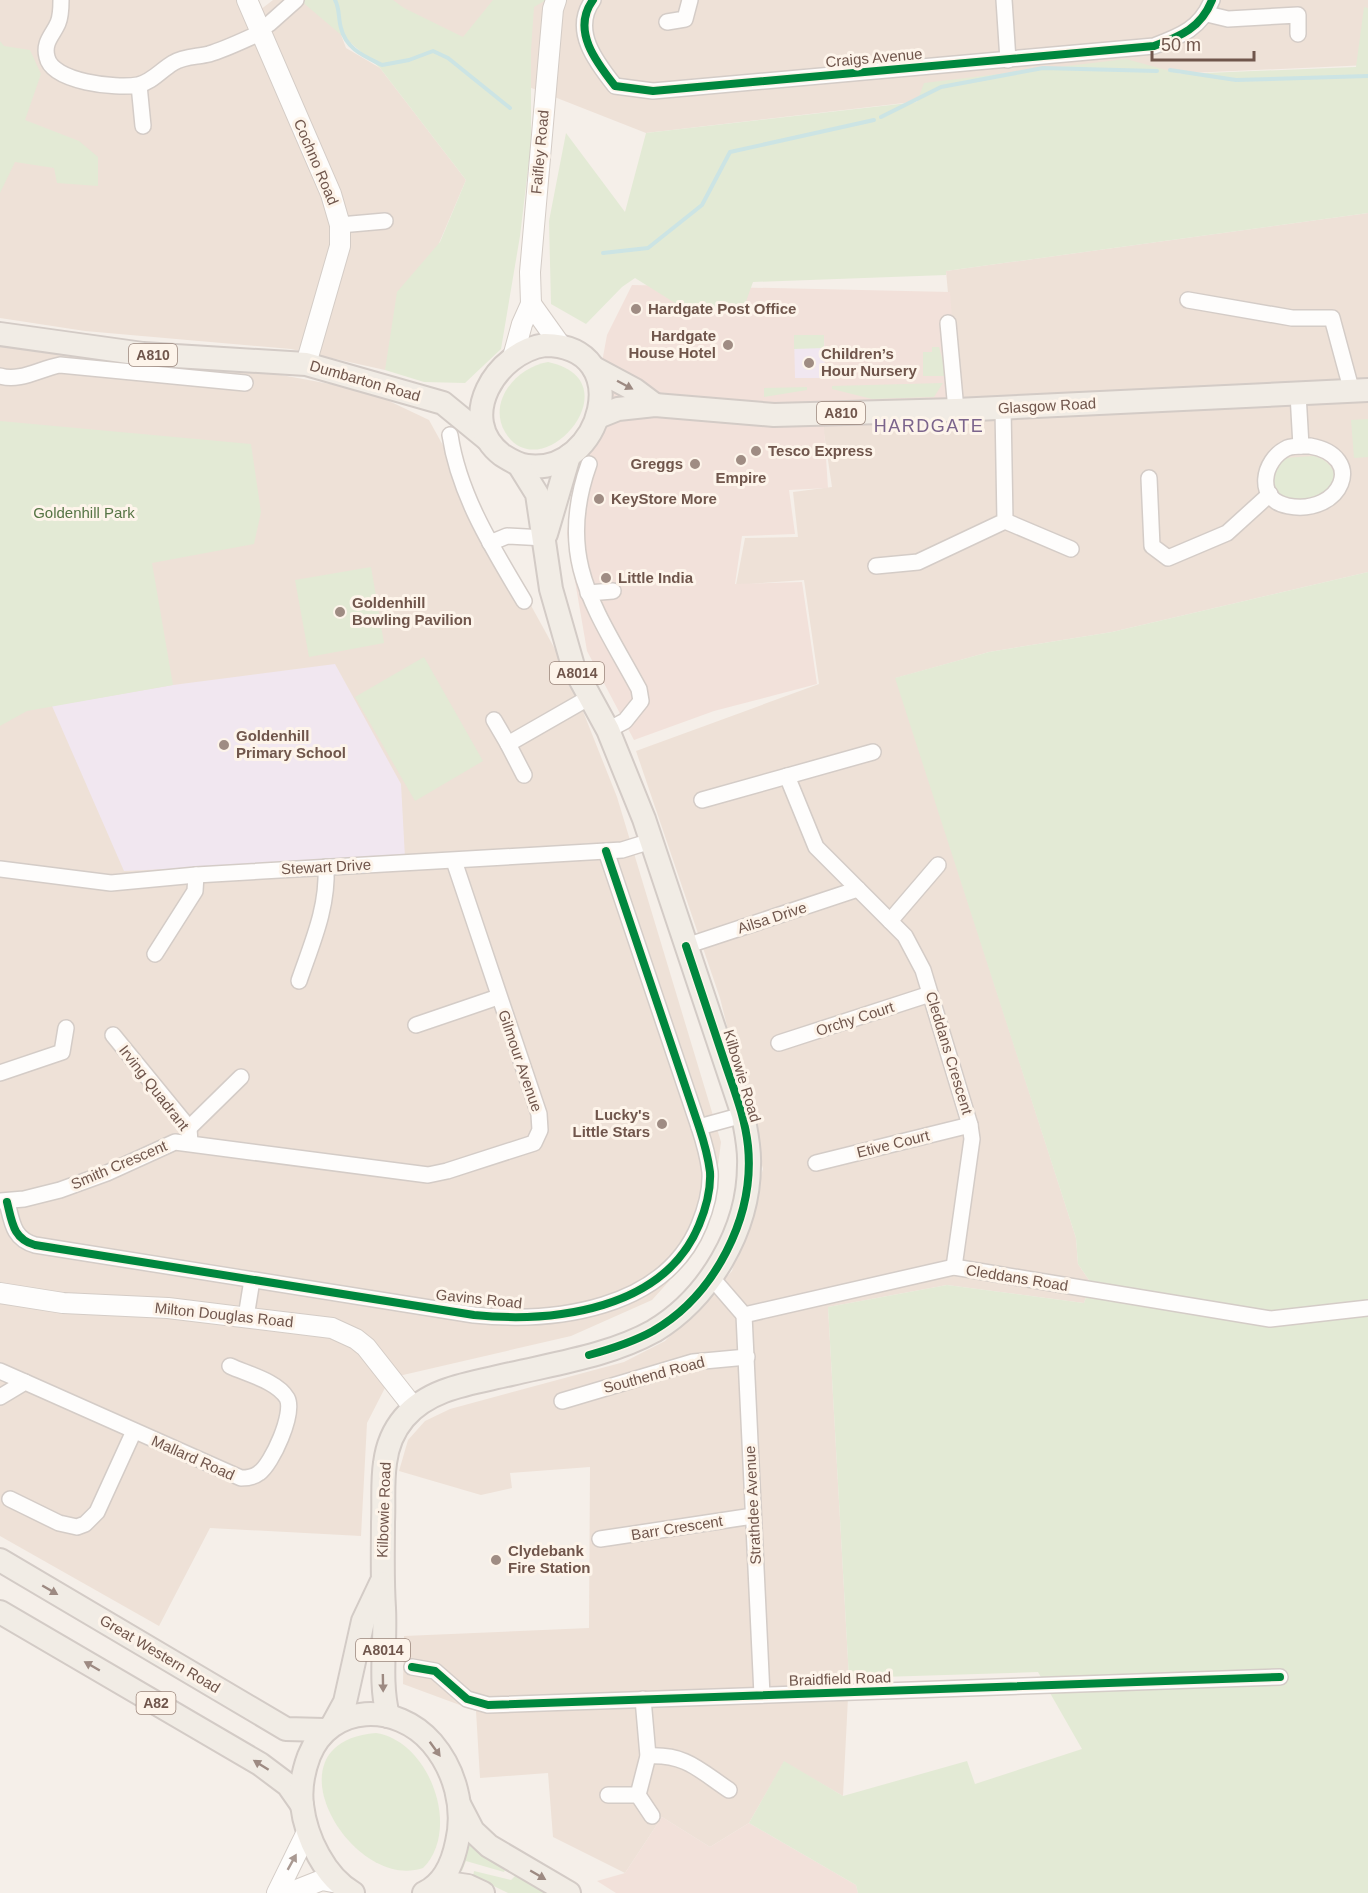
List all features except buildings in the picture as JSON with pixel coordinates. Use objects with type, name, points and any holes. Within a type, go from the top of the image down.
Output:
[{"type":"main road","name":"Dumbarton Road","points":[[0,334],[143,354],[306,364],[443,403]]},
{"type":"main road","points":[[487,439],[481,417],[484,398],[497,373],[513,357],[537,346],[561,346],[578,352],[594,368],[635,390],[655,405]]},
{"type":"main road","points":[[519,465],[544,466],[579,460],[582,442],[598,417],[601,398],[594,368]]},
{"type":"main road","name":"Glasgow Road","points":[[598,417],[618,409],[655,405],[774,415],[956,410],[1360,391]]},
{"type":"main road","name":"A810","points":[[443,403],[484,398]]},
{"type":"main road","name":"A810","points":[[443,403],[487,439],[499,453],[519,465]]},
{"type":"main road","name":"Kilbowie Road","points":[[545,538],[579,460]]},
{"type":"main road","name":"Kilbowie Road","points":[[388,1716],[383,1692],[384,1609],[381,1583],[387,1451],[395,1430],[414,1408],[429,1398],[463,1384],[620,1346],[653,1331],[675,1315],[712,1278],[727,1251],[746,1196],[750,1165],[743,1115],[651,841],[608,730],[573,666],[562,634],[551,590],[537,494],[519,465]]},
{"type":"main road","name":"Great Western Road","points":[[0,1560],[286,1729],[329,1727],[361,1715],[388,1716]]},
{"type":"main road","name":"Kilbowie Road","points":[[329,1727],[345,1702],[363,1621],[381,1583]]},
{"type":"main road","name":"A82","points":[[0,1612],[260,1764],[288,1785],[302,1805]]},
{"type":"main road","points":[[388,1716],[412,1727],[433,1744],[447,1767],[460,1806],[473,1832],[489,1846],[569,1893]]},
{"type":"main road","name":"A82","points":[[329,1727],[308,1760],[302,1782],[302,1805],[308,1830],[323,1862],[346,1888]]},
{"type":"main road","points":[[430,1890],[455,1850],[460,1806]]},
{"type":"main road","points":[[430,1890],[468,1886],[483,1893]]},
{"type":"street","points":[[61,0],[57,25],[49,34],[46,47],[51,67],[78,80],[112,85],[139,85],[187,57],[207,54],[265,29],[296,0]]},
{"type":"street","name":"Cochno Road","points":[[247,0],[265,29],[331,194],[340,225],[337,260],[306,364]]},
{"type":"street","name":"Faifley Road","points":[[513,357],[522,324],[531,304],[532,243],[552,18],[556,0]]},
{"type":"street","name":"Craigs Avenue","points":[[593,0],[583,30],[595,61],[615,86],[653,92],[1154,46],[1189,33],[1210,7],[1228,19],[1298,15],[1298,34]]},
{"type":"street","points":[[667,22],[686,19],[690,0]]},
{"type":"street","points":[[1004,0],[1008,60]]},
{"type":"street","points":[[139,85],[143,126]]},
{"type":"street","points":[[340,225],[385,220]]},
{"type":"street","points":[[1188,300],[1292,318],[1332,318],[1360,391]]},
{"type":"street","points":[[531,304],[561,346]]},
{"type":"street","points":[[948,323],[956,410]]},
{"type":"street","points":[[0,376],[11,379],[24,377],[32,371],[60,365],[245,383]]},
{"type":"street","points":[[1298,394],[1301,446]]},
{"type":"street","points":[[1003,408],[1005,521]]},
{"type":"street","points":[[450,435],[453,455],[469,502],[524,601]]},
{"type":"street","points":[[1289,447],[1318,447],[1332,454],[1339,463],[1342,476],[1336,494],[1318,505],[1287,506],[1270,494],[1265,473],[1269,463],[1289,447]]},
{"type":"street","points":[[579,460],[580,488],[574,526],[582,572],[588,593],[639,689],[641,701],[625,721],[608,730]]},
{"type":"street","points":[[1149,478],[1152,546],[1168,558],[1227,533],[1270,494]]},
{"type":"street","points":[[876,566],[918,562],[1005,521],[1071,549]]},
{"type":"street","points":[[490,543],[514,536],[545,538]]},
{"type":"street","points":[[588,593],[613,591]]},
{"type":"street","points":[[508,744],[590,697]]},
{"type":"street","points":[[494,720],[524,775]]},
{"type":"street","points":[[702,800],[873,752]]},
{"type":"street","name":"Cleddans Crescent","points":[[787,776],[816,847],[905,936],[923,970],[970,1125],[972,1139],[954,1267]]},
{"type":"street","name":"Stewart Drive","points":[[0,869],[111,883],[196,875],[622,850],[651,841]]},
{"type":"street","name":"Gavins Road","points":[[4,1202],[15,1233],[28,1243],[497,1317],[555,1316],[595,1306],[655,1280],[673,1266],[693,1238],[709,1192],[708,1162],[699,1127],[606,851]]},
{"type":"street","name":"Gilmour Avenue","points":[[194,1139],[428,1175],[527,1147],[538,1137],[540,1122],[454,861]]},
{"type":"street","points":[[890,921],[938,865]]},
{"type":"street","points":[[299,981],[324,910],[327,890],[326,867]]},
{"type":"street","points":[[155,954],[195,891],[196,875]]},
{"type":"street","name":"Ailsa Drive","points":[[686,946],[858,889]]},
{"type":"street","name":"Orchy Court","points":[[779,1043],[930,994]]},
{"type":"street","points":[[416,1025],[498,997]]},
{"type":"street","points":[[0,1073],[62,1052],[66,1028]]},
{"type":"street","name":"Irving Quadrant","points":[[113,1035],[194,1139]]},
{"type":"street","points":[[194,1139],[241,1077]]},
{"type":"street","points":[[699,1127],[743,1115]]},
{"type":"street","name":"Etive Court","points":[[816,1163],[970,1125]]},
{"type":"street","name":"Smith Crescent","points":[[4,1202],[60,1190],[88,1180],[169,1143],[194,1139]]},
{"type":"street","name":"Cleddans Road","points":[[744,1315],[954,1267],[1270,1319],[1368,1308]]},
{"type":"street","points":[[712,1278],[744,1315]]},
{"type":"street","points":[[246,1317],[252,1280]]},
{"type":"street","name":"Milton Douglas Road","points":[[0,1293],[63,1304],[168,1308],[332,1328],[356,1339],[414,1408]]},
{"type":"street","name":"Strathdee Avenue","points":[[744,1315],[762,1695]]},
{"type":"street","name":"Southend Road","points":[[562,1401],[693,1362],[747,1357]]},
{"type":"street","name":"Mallard Road","points":[[0,1371],[234,1477],[241,1478],[259,1474],[266,1466],[289,1419],[290,1406],[288,1399],[274,1386],[230,1366]]},
{"type":"street","points":[[0,1397],[25,1382]]},
{"type":"street","points":[[10,1499],[59,1523],[77,1527],[85,1524],[97,1512],[134,1431]]},
{"type":"street","name":"Barr Crescent","points":[[600,1539],[753,1516]]},
{"type":"street","name":"Braidfield Road","points":[[412,1667],[435,1671],[467,1699],[488,1705],[1280,1677]]},
{"type":"street","points":[[644,1699],[648,1756],[638,1795],[652,1816]]},
{"type":"street","points":[[648,1756],[670,1755],[681,1758],[729,1790]]},
{"type":"street","points":[[608,1795],[638,1795]]},
{"type":"street","points":[[277,1893],[308,1830]]},
{"type":"street","points":[[289,1893],[322,1880],[346,1888]]},
{"type":"shaded area","points":[[0,0],[256,0],[260,10],[273,0],[328,0],[346,48],[380,68],[466,180],[385,370],[291,349],[85,331],[0,318]]},
{"type":"shaded area","points":[[380,0],[1368,0],[1368,65],[1145,75],[646,133],[506,78]]},
{"type":"shaded area","points":[[1368,213],[1368,572],[1112,632],[989,652],[896,678],[1076,1238],[1078,1264],[1091,1283],[1084,1303],[947,1285],[828,1307],[849,1678],[843,1796],[784,1762],[749,1823],[710,1847],[662,1817],[625,1873],[553,1837],[548,1773],[480,1778],[476,1711],[403,1684],[404,1636],[589,1628],[590,1467],[510,1473],[512,1488],[481,1495],[399,1471],[408,1440],[425,1421],[450,1409],[624,1362],[665,1341],[732,1271],[763,1169],[720,998],[636,751],[819,684],[804,580],[736,585],[745,538],[798,537],[793,492],[832,487],[823,427],[958,403],[946,271]]},
{"type":"shaded area","points":[[632,285],[950,292],[960,422],[824,427],[828,488],[789,490],[795,534],[742,536],[735,584],[802,582],[817,684],[714,711],[634,740],[587,651],[567,534],[574,480],[584,460],[607,335]]},
{"type":"shaded area","name":"Children’s Hour Nursery","points":[[794,335],[824,335],[825,378],[795,378]]},
{"type":"shaded area","points":[[0,340],[265,372],[368,391],[429,420],[567,671],[617,797],[721,1142],[714,1197],[690,1258],[652,1300],[571,1336],[390,1378],[367,1423],[361,1536],[210,1528],[159,1626],[0,1536]]},
{"type":"shaded area","name":"Goldenhill Primary School","points":[[335,664],[401,784],[405,858],[124,871],[52,706],[173,685]]},
{"type":"shaded area","points":[[662,1817],[710,1847],[749,1823],[856,1885],[858,1893],[616,1893],[597,1881],[625,1873]]},
{"type":"green space","points":[[300,0],[393,0],[404,8],[463,37],[493,0],[546,0],[534,7],[531,50],[531,144],[520,236],[501,349],[465,383],[424,382],[385,370],[397,292],[440,242],[466,180],[380,68]]},
{"type":"green space","points":[[1364,7],[1368,8],[1368,213],[946,271],[946,275],[753,282],[744,307],[683,308],[635,278],[622,287],[586,324],[551,304],[549,221],[566,133],[625,212],[646,133],[917,102],[924,83],[1126,59],[1181,74],[1356,67]]},
{"type":"green space","points":[[0,41],[4,46],[30,50],[41,74],[25,120],[79,141],[98,157],[98,186],[57,183],[54,168],[15,162],[0,193]]},
{"type":"green space","points":[[794,335],[824,335],[824,348],[794,349]]},
{"type":"green space","points":[[932,347],[939,347],[947,376],[923,376],[923,352],[932,352]]},
{"type":"green space","points":[[548,362],[573,373],[584,389],[583,408],[573,427],[557,441],[539,449],[521,447],[505,432],[500,420],[503,398],[508,387],[516,378],[537,365]]},
{"type":"green space","points":[[943,383],[934,397],[872,399],[832,389],[832,386]]},
{"type":"green space","points":[[807,387],[807,390],[764,397],[764,388]]},
{"type":"green space","points":[[1368,419],[1368,457],[1354,458],[1351,420]]},
{"type":"green space","name":"Goldenhill Park","points":[[0,421],[251,444],[261,512],[254,544],[152,563],[173,685],[27,711],[0,726]]},
{"type":"green space","points":[[1313,456],[1323,460],[1332,468],[1335,478],[1330,489],[1308,499],[1289,499],[1275,492],[1272,485],[1274,466],[1285,458]]},
{"type":"green space","name":"Goldenhill Bowling Pavilion","points":[[371,567],[384,643],[309,657],[295,580]]},
{"type":"green space","points":[[1368,572],[1368,1893],[858,1893],[856,1885],[749,1823],[784,1761],[843,1796],[967,1761],[975,1784],[1082,1749],[1038,1672],[849,1678],[828,1307],[947,1285],[1084,1303],[1091,1283],[1078,1264],[1076,1238],[895,678],[989,652],[1112,632]]},
{"type":"green space","points":[[424,657],[483,761],[415,801],[355,697]]},
{"type":"green space","points":[[376,1733],[395,1739],[411,1752],[424,1769],[434,1789],[439,1810],[440,1832],[434,1851],[423,1868],[396,1870],[370,1859],[347,1839],[330,1813],[322,1786],[325,1761],[342,1742]]},
{"type":"green space","points":[[465,1839],[487,1857],[506,1868],[504,1872],[466,1861],[462,1871],[453,1870]]},
{"type":"green space","points":[[474,1871],[511,1880],[516,1875],[547,1893],[508,1893],[473,1876]]},
{"type":"waterway","points":[[335,0],[343,35],[351,47],[362,55],[382,65],[409,60],[433,51],[448,58],[510,108]]},
{"type":"waterway","points":[[881,117],[941,87],[1043,68],[1157,71]]},
{"type":"waterway","points":[[1170,70],[1236,80],[1368,76]]},
{"type":"waterway","points":[[603,253],[648,248],[702,205],[730,152],[874,120]]},
{"type":"cycle path","points":[[593,0],[584,23],[585,34],[600,67],[615,86],[653,91],[1154,46],[1189,30],[1202,18],[1212,0]]},
{"type":"cycle path","points":[[7,1202],[12,1223],[18,1234],[22,1239],[35,1245],[474,1315],[538,1316],[571,1312],[603,1305],[634,1293],[660,1276],[683,1254],[704,1212],[709,1192],[710,1172],[701,1133],[606,851]]},
{"type":"cycle path","points":[[589,1355],[622,1345],[653,1331],[675,1316],[695,1297],[726,1252],[745,1200],[748,1146],[744,1125],[686,946]]},
{"type":"cycle path","points":[[412,1667],[435,1671],[467,1699],[488,1705],[1280,1677]]},
{"type":"place","name":"Hardgate Post Office","points":[[636,309]]},
{"type":"place","name":"Hardgate House Hotel","points":[[728,345]]},
{"type":"place","name":"Children’s Hour Nursery","points":[[809,363]]},
{"type":"place","name":"Tesco Express","points":[[756,451]]},
{"type":"place","name":"Empire","points":[[741,460]]},
{"type":"place","name":"Greggs","points":[[695,464]]},
{"type":"place","name":"KeyStore More","points":[[599,499]]},
{"type":"place","name":"Little India","points":[[606,578]]},
{"type":"place","name":"Goldenhill Bowling Pavilion","points":[[340,612]]},
{"type":"place","name":"Goldenhill Primary School","points":[[224,745]]},
{"type":"place","name":"Lucky's Little Stars","points":[[662,1124]]},
{"type":"place","name":"Clydebank Fire Station","points":[[496,1560]]},
{"type":"district","name":"HARDGATE","points":[[929,426]]}]
